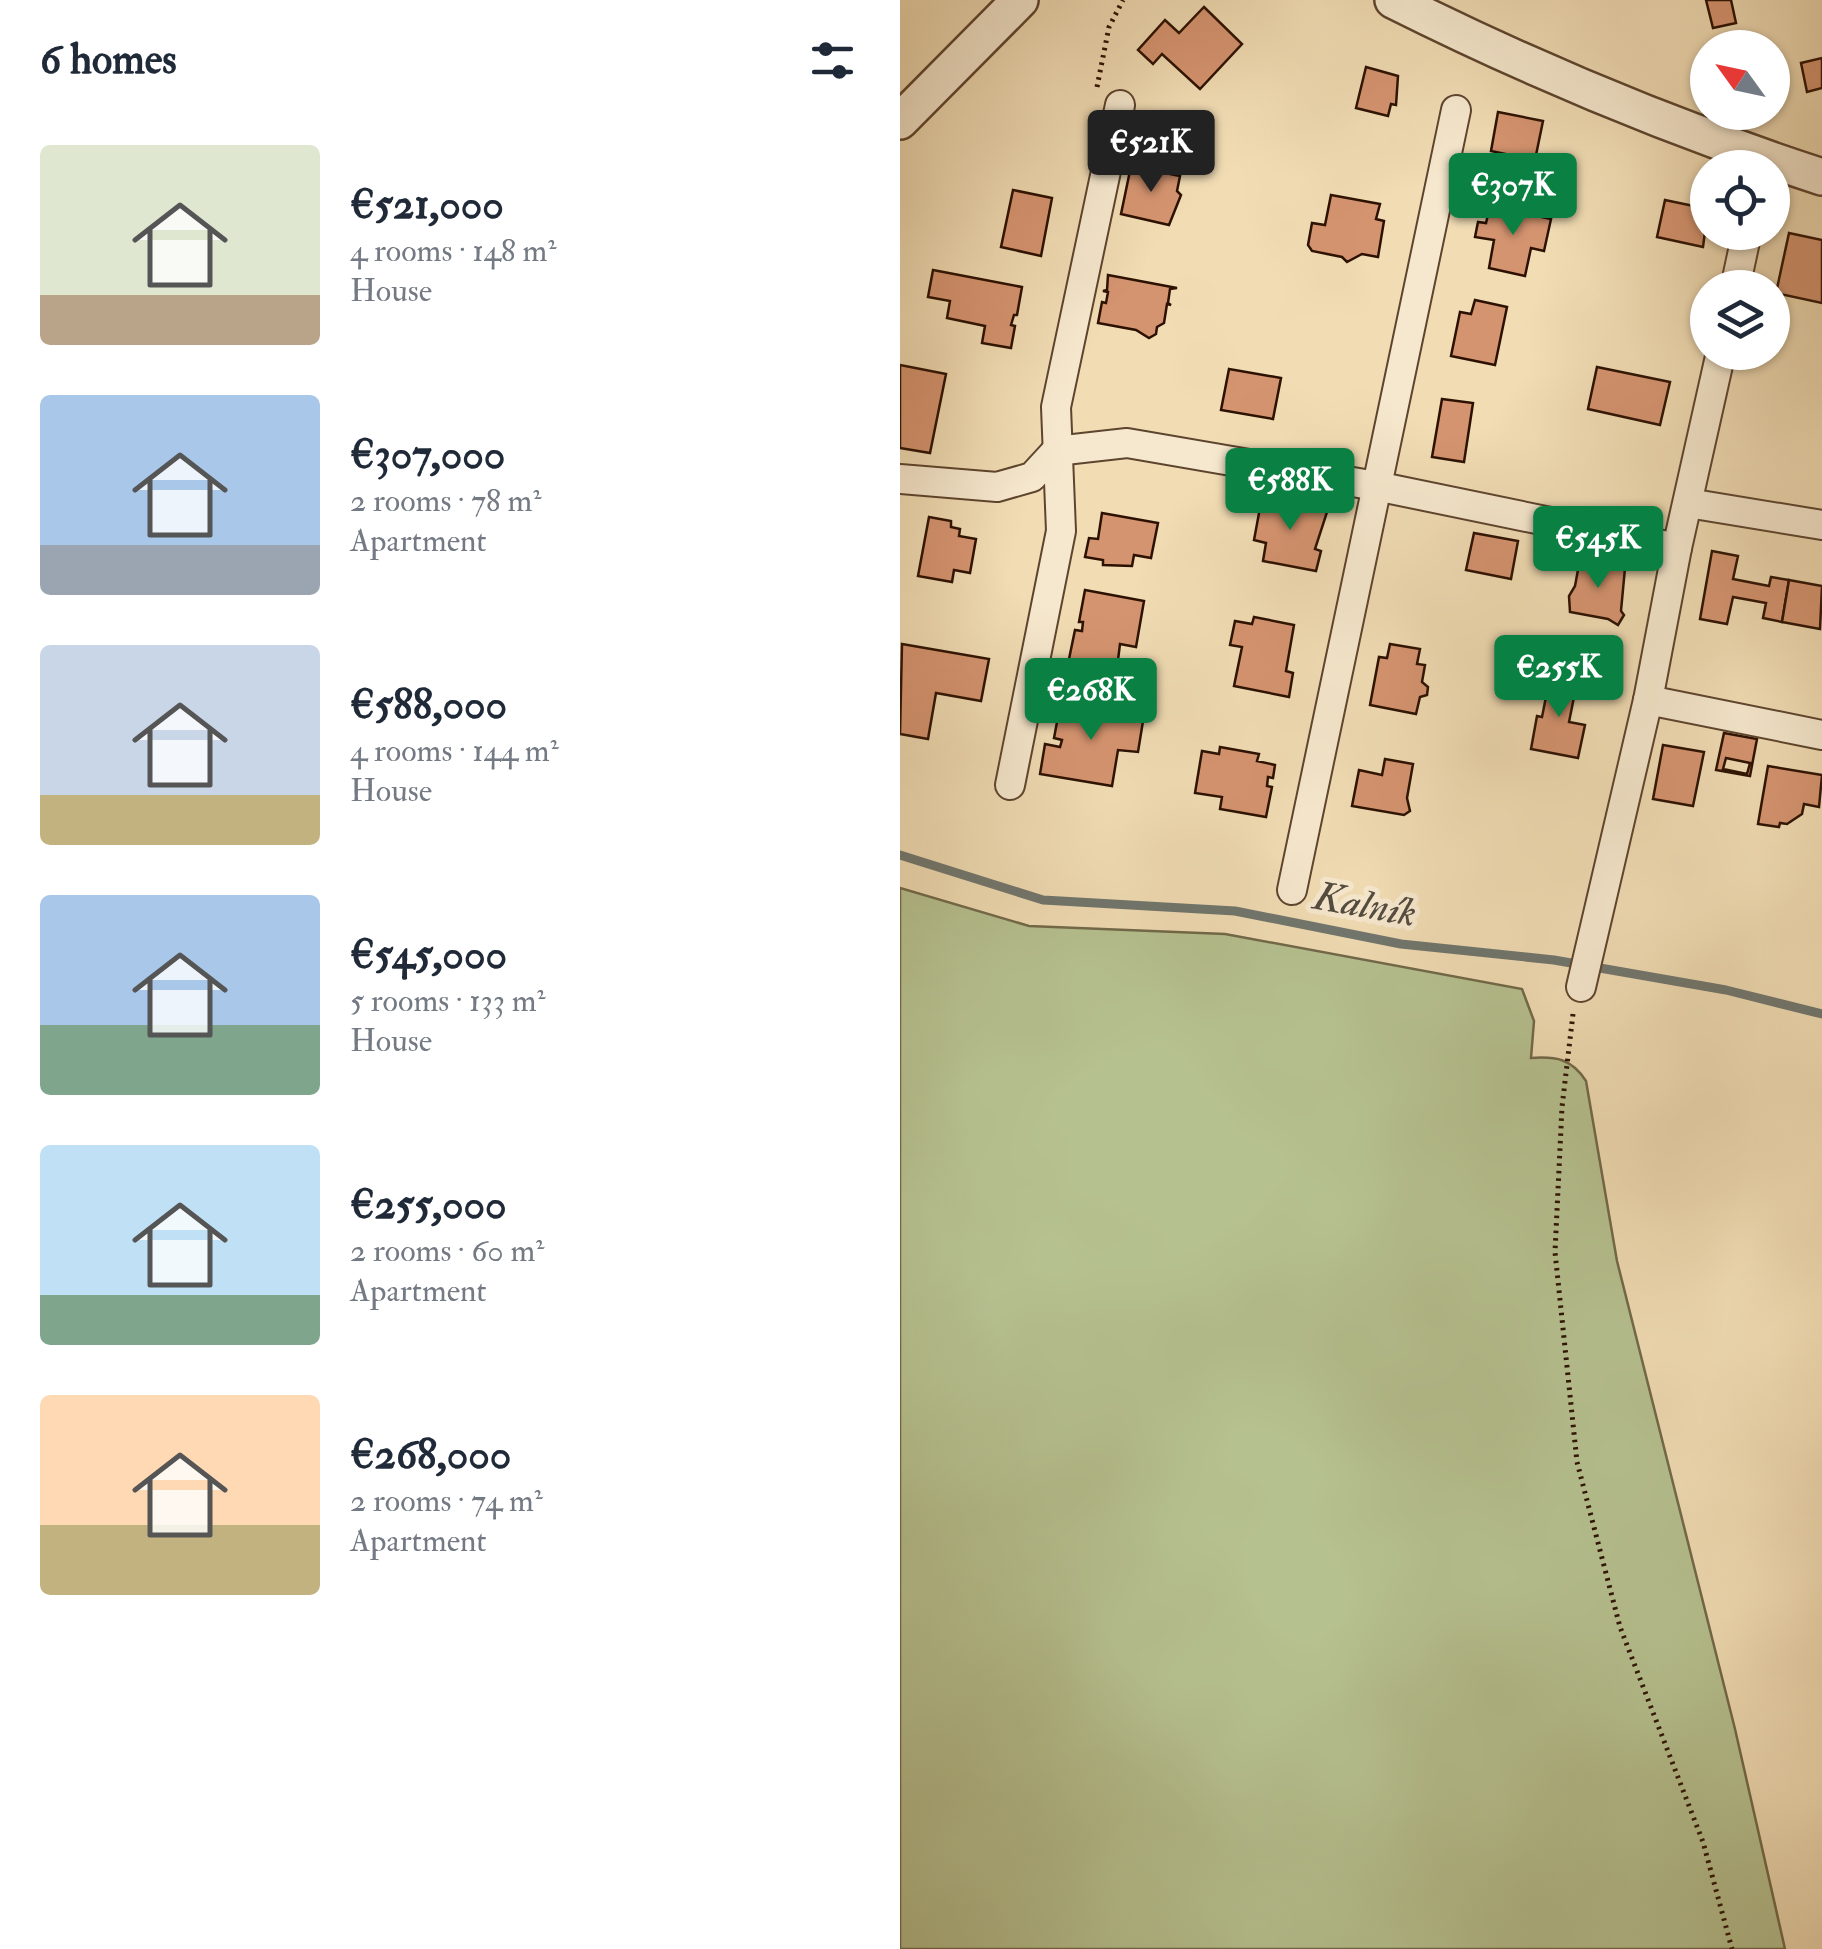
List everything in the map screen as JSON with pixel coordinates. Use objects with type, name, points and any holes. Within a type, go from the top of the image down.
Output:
[{"type":"street","points":[[900,121],[1020,0]]},
{"type":"street","points":[[1392,0],[1472,40],[1765,159],[1822,178]]},
{"type":"street","points":[[1292,890],[1456,110]]},
{"type":"street","points":[[1010,785],[1061,531],[1056,407],[1118,114]]},
{"type":"street","points":[[1582,987],[1648,700],[1716,370]]},
{"type":"street","points":[[900,479],[997,487],[1032,477],[1056,451],[1128,443],[1376,486],[1678,548]]},
{"type":"street","points":[[1688,503],[1822,525]]},
{"type":"street","points":[[1648,700],[1822,736]]},
{"type":"path","points":[[1118,114],[1098,100],[1097,78],[1109,26],[1123,0]]},
{"type":"path","points":[[1582,987],[1570,1021],[1555,1252],[1577,1462],[1620,1627],[1703,1842],[1732,1949]]},
{"type":"green space","points":[[900,888],[1029,926],[1225,934],[1522,989],[1534,1021],[1531,1058],[1563,1060],[1586,1081],[1617,1261],[1735,1729],[1785,1949],[900,1949]]},
{"type":"building","points":[[1706,0],[1731,0],[1736,23],[1713,28]]},
{"type":"building","points":[[1204,7],[1242,44],[1200,89],[1162,54],[1153,64],[1138,50],[1165,20],[1179,33]]},
{"type":"building","points":[[1822,58],[1822,88],[1807,92],[1801,63]]},
{"type":"building","points":[[1366,67],[1398,76],[1396,105],[1391,104],[1388,116],[1356,108]]},
{"type":"building","points":[[1498,112],[1543,121],[1535,160],[1491,151]]},
{"type":"building","points":[[1131,166],[1180,176],[1177,191],[1181,195],[1169,225],[1121,214]]},
{"type":"building","points":[[1013,190],[1052,198],[1041,256],[1001,247]]},
{"type":"building","points":[[1331,195],[1380,204],[1376,219],[1384,221],[1378,257],[1362,254],[1347,262],[1342,257],[1312,251],[1308,245],[1312,223],[1325,225]]},
{"type":"building","points":[[1665,200],[1690,205],[1690,244],[1657,237]]},
{"type":"building","points":[[1490,206],[1551,219],[1544,251],[1531,248],[1525,276],[1489,268],[1494,240],[1475,237],[1478,222],[1486,223]]},
{"type":"building","points":[[1790,233],[1822,240],[1822,303],[1790,296],[1790,270],[1781,270],[1785,250],[1790,250]]},
{"type":"building","points":[[933,270],[1022,287],[1011,325],[1015,326],[1011,348],[982,343],[985,326],[947,318],[950,301],[928,297]]},
{"type":"building","points":[[1108,275],[1177,288],[1170,289],[1171,305],[1167,304],[1164,323],[1157,327],[1156,334],[1149,338],[1136,330],[1098,323],[1102,302],[1106,303],[1108,292],[1103,291],[1107,290]]},
{"type":"building","points":[[1475,300],[1507,307],[1495,365],[1451,356],[1460,312],[1471,314]]},
{"type":"building","points":[[900,365],[946,374],[930,453],[900,448]]},
{"type":"building","points":[[1597,367],[1670,382],[1660,425],[1588,409]]},
{"type":"building","points":[[1229,369],[1281,378],[1273,419],[1221,410]]},
{"type":"building","points":[[1442,399],[1473,403],[1464,462],[1432,457]]},
{"type":"building","points":[[1262,497],[1328,509],[1315,549],[1321,551],[1316,571],[1263,561],[1266,543],[1254,540]]},
{"type":"building","points":[[1102,513],[1158,523],[1151,558],[1134,555],[1132,566],[1103,565],[1103,560],[1085,557],[1089,538],[1098,539]]},
{"type":"building","points":[[929,517],[951,521],[951,527],[960,529],[959,536],[976,539],[970,573],[954,570],[952,582],[918,576]]},
{"type":"building","points":[[1474,533],[1518,541],[1511,579],[1466,570]]},
{"type":"building","points":[[1712,551],[1738,556],[1733,579],[1769,586],[1771,577],[1789,580],[1782,622],[1763,618],[1766,603],[1733,597],[1727,624],[1700,619]]},
{"type":"building","points":[[1580,559],[1625,568],[1621,611],[1624,615],[1618,625],[1608,619],[1570,612],[1569,596]]},
{"type":"building","points":[[1789,580],[1822,586],[1820,629],[1782,622]]},
{"type":"building","points":[[1085,590],[1144,601],[1136,647],[1120,644],[1117,668],[1069,659],[1075,630],[1082,631],[1083,622],[1079,622]]},
{"type":"building","points":[[1254,617],[1294,625],[1286,671],[1293,673],[1289,697],[1234,686],[1242,647],[1230,645],[1235,621],[1252,624]]},
{"type":"building","points":[[902,644],[989,659],[981,701],[936,693],[928,739],[900,734]]},
{"type":"building","points":[[1390,644],[1420,649],[1417,664],[1425,665],[1422,682],[1428,687],[1427,695],[1420,697],[1416,714],[1370,705],[1379,657],[1387,658]]},
{"type":"building","points":[[1551,672],[1578,677],[1569,722],[1585,725],[1578,758],[1531,749]]},
{"type":"building","points":[[1061,701],[1144,715],[1138,752],[1118,750],[1112,786],[1040,774],[1045,744],[1060,747],[1062,740],[1054,738]]},
{"type":"building","points":[[1724,733],[1757,739],[1750,776],[1716,770]],"holes":[[[1726,758],[1750,763],[1747,774],[1723,769]]]},
{"type":"building","points":[[1663,745],[1704,752],[1693,806],[1653,799]]},
{"type":"building","points":[[1220,747],[1259,754],[1257,761],[1275,765],[1273,778],[1268,777],[1267,786],[1272,787],[1266,817],[1220,809],[1222,797],[1195,793],[1202,751],[1219,754]]},
{"type":"building","points":[[1385,759],[1413,764],[1407,798],[1410,811],[1404,815],[1352,806],[1359,770],[1382,775]]},
{"type":"building","points":[[1768,766],[1822,775],[1819,807],[1804,804],[1802,814],[1779,827],[1758,824]]},
{"type":"waterway","name":"Kalník","points":[[900,855],[1043,900],[1235,911],[1401,944],[1554,960],[1726,990],[1822,1014]]}]
